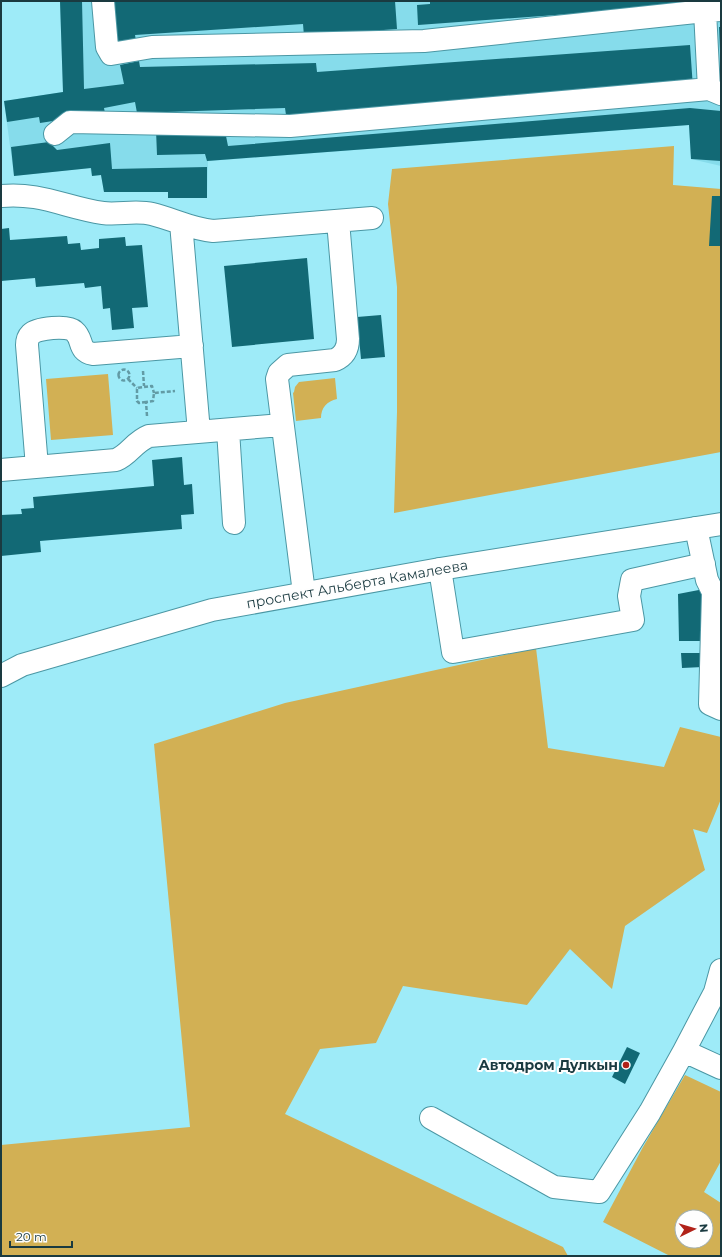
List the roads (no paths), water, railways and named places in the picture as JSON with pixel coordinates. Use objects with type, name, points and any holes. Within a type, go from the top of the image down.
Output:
[{"type":"main road","points":[[55,134],[70,122],[290,126],[715,92],[713,11],[424,41],[152,47],[111,54],[106,47],[103,1]]},
{"type":"main road","points":[[1,196],[19,195],[34,197],[104,213],[147,213],[199,229],[220,231],[372,218]]},
{"type":"main road","points":[[304,593],[276,384],[277,376],[282,369],[291,365],[335,360],[343,355],[348,345],[338,220]]},
{"type":"main road","points":[[181,223],[199,432]]},
{"type":"main road","points":[[37,467],[27,345],[32,333],[40,330],[67,327],[77,334],[83,349],[93,354],[192,346]]},
{"type":"main road","points":[[1,470],[116,460],[126,454],[139,440],[149,436],[282,425]]},
{"type":"main road","points":[[228,430],[234,523]]},
{"type":"main road","name":"проспект Альберта Камалеева","points":[[1,676],[22,665],[212,610],[440,569],[721,524]]},
{"type":"main road","points":[[696,528],[707,580],[713,592],[710,704],[721,709]]},
{"type":"main road","points":[[440,569],[453,652],[634,620],[629,596],[632,580],[704,564]]},
{"type":"main road","points":[[431,1118],[554,1187],[600,1192],[650,1112],[718,993],[721,970]]},
{"type":"main road","points":[[684,1051],[721,1068]]},
{"type":"place","name":"Автодром Дулкын","points":[[626,1065]]}]
